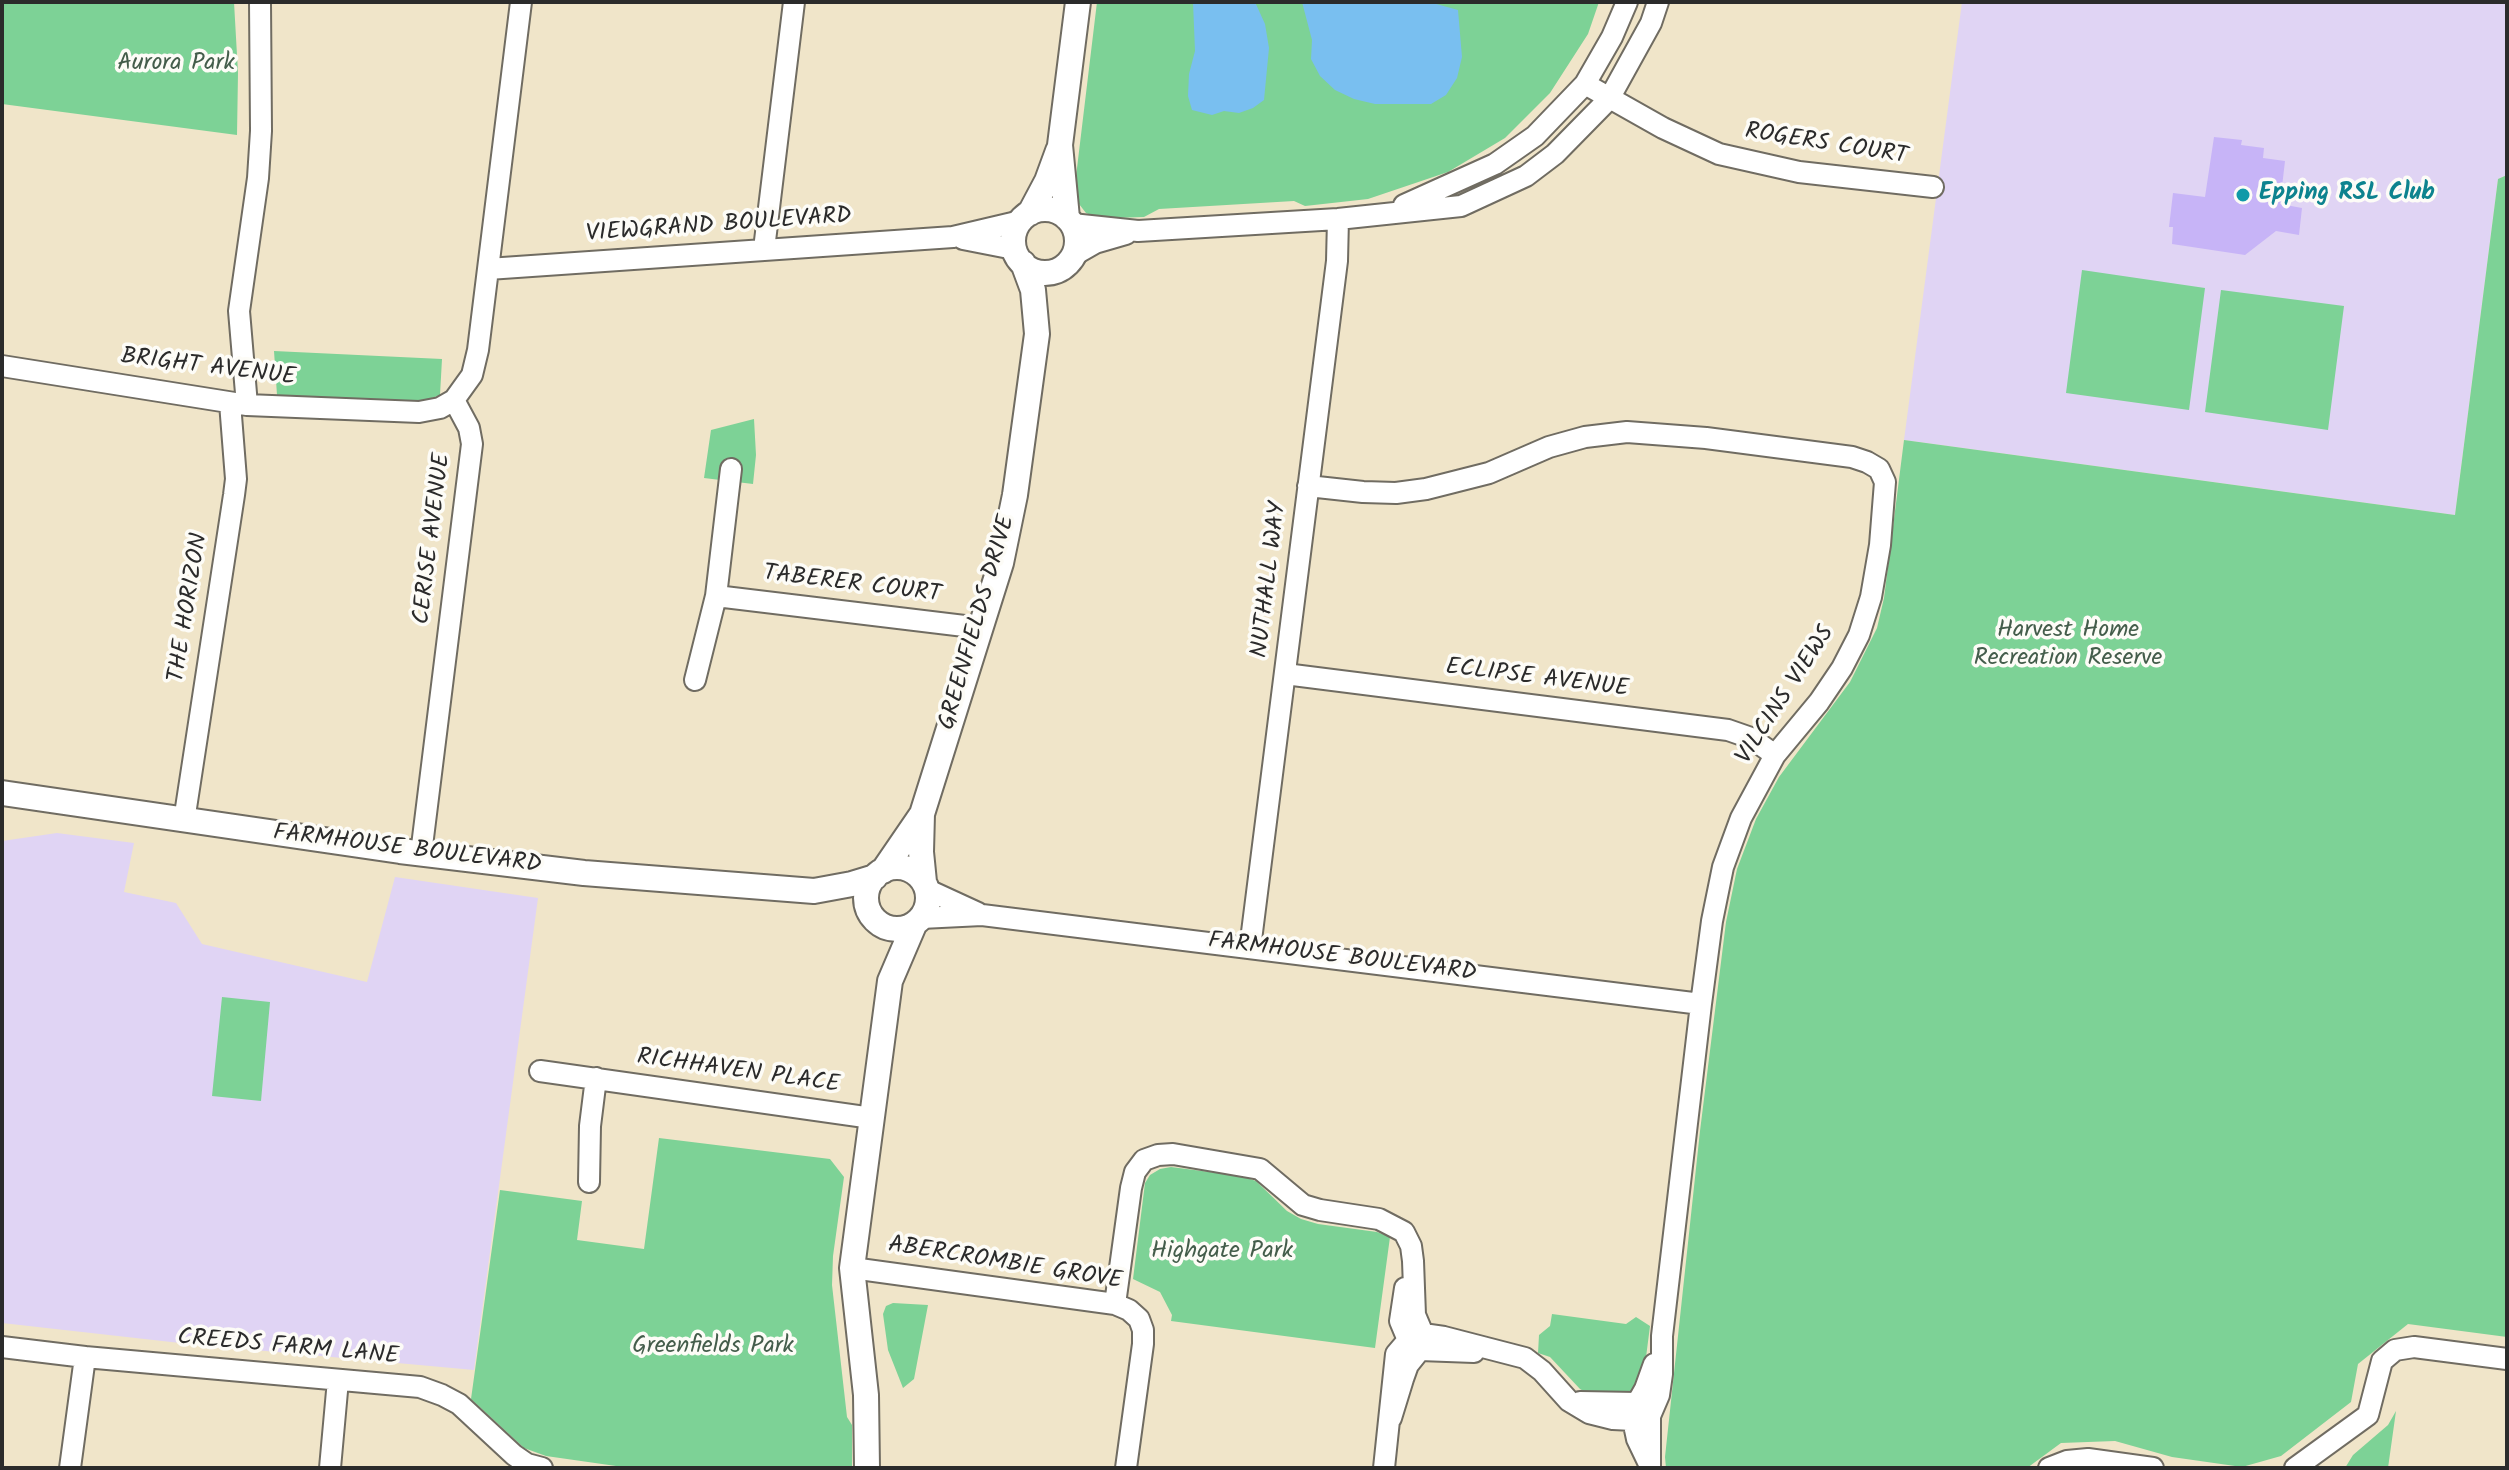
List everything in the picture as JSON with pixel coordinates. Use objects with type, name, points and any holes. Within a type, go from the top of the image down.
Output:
[{"type":"street","name":"THE HORIZON","points":[[184,821],[236,479],[239,311],[258,178],[261,131],[260,2]]},
{"type":"street","points":[[454,400],[465,387],[476,364],[521,2]]},
{"type":"street","points":[[764,249],[794,2]]},
{"type":"street","points":[[1078,2],[1060,145],[1047,181],[1014,234],[1019,256],[1041,272],[1067,262],[1095,243],[1138,231]]},
{"type":"street","points":[[1382,214],[1495,164],[1535,136],[1585,84],[1612,37],[1627,2]]},
{"type":"street","points":[[1025,217],[1049,209],[1070,221],[1138,231],[1338,219],[1461,206],[1526,176],[1555,154],[1609,99],[1651,23],[1658,2]]},
{"type":"street","name":"ROGERS COURT","points":[[1585,84],[1691,142],[1745,162],[1799,172],[1933,187]]},
{"type":"street","points":[[1060,145],[1070,221],[1076,234],[1067,262]]},
{"type":"street","name":"VIEWGRAND BOULEVARD","points":[[488,269],[953,237],[1025,217]]},
{"type":"street","name":"NUTHALL WAY","points":[[1250,948],[1337,261],[1338,219]]},
{"type":"street","name":"VIEWGRAND BOULEVARD","points":[[953,237],[1019,256]]},
{"type":"street","name":"GREENFIELDS DRIVE","points":[[926,886],[921,852],[922,814],[1001,563],[1015,495],[1037,334],[1033,290],[1019,256]]},
{"type":"street","name":"GREENFIELDS DRIVE","points":[[1037,334],[1067,262]]},
{"type":"street","name":"BRIGHT AVENUE","points":[[2,366],[239,404],[419,412],[440,408],[454,400]]},
{"type":"street","name":"CERISE AVENUE","points":[[421,854],[472,444],[469,428],[454,400]]},
{"type":"street","name":"VILCINS VIEWS","points":[[1308,486],[1396,493],[1426,489],[1489,473],[1549,447],[1585,437],[1627,432],[1706,438],[1867,462],[1879,469],[1885,482],[1886,498],[1871,597],[1859,635],[1819,702],[1775,755],[1741,818],[1723,867],[1701,1004],[1662,1336],[1659,1395],[1639,1412],[1651,1467]]},
{"type":"street","points":[[695,680],[716,596],[731,469]]},
{"type":"street","name":"TABERER COURT","points":[[716,596],[981,628]]},
{"type":"street","name":"ECLIPSE AVENUE","points":[[1285,674],[1728,730],[1751,738],[1775,755]]},
{"type":"street","name":"FARMHOUSE BOULEVARD","points":[[2,793],[421,854],[584,873],[814,891],[852,884],[879,874]]},
{"type":"street","name":"GREENFIELDS DRIVE","points":[[879,874],[922,814]]},
{"type":"street","points":[[867,1468],[866,1395],[852,1268],[890,981],[928,905],[926,886],[910,869],[892,867],[879,874],[867,893],[890,981]]},
{"type":"street","name":"FARMHOUSE BOULEVARD","points":[[926,886],[982,915]]},
{"type":"street","name":"FARMHOUSE BOULEVARD","points":[[814,891],[871,915]]},
{"type":"street","points":[[871,915],[893,929],[917,922]]},
{"type":"street","name":"FARMHOUSE BOULEVARD","points":[[917,922],[982,915],[1701,1004]]},
{"type":"street","name":"RICHHAVEN PLACE","points":[[540,1071],[872,1118]]},
{"type":"street","points":[[589,1182],[590,1126],[596,1078]]},
{"type":"street","points":[[1115,1304],[1135,1172],[1144,1160],[1158,1155],[1187,1156],[1260,1169],[1303,1205],[1392,1223],[1404,1232],[1411,1246],[1413,1261],[1402,1299],[1400,1321],[1418,1341],[1442,1353],[1501,1352],[1525,1358],[1542,1371],[1569,1401],[1589,1413],[1613,1419],[1639,1412]]},
{"type":"street","name":"ABERCROMBIE GROVE","points":[[852,1268],[1115,1304],[1129,1310],[1139,1319],[1143,1330],[1126,1468]]},
{"type":"street","points":[[1384,1468],[1391,1418],[1418,1341]]},
{"type":"street","name":"CREEDS FARM LANE","points":[[2,1347],[420,1387],[459,1404],[514,1455],[527,1464],[542,1468]]},
{"type":"street","points":[[2299,1467],[2368,1415],[2382,1361],[2395,1350],[2414,1347],[2507,1359]]},
{"type":"street","points":[[70,1468],[85,1357]]},
{"type":"street","points":[[330,1468],[338,1380]]},
{"type":"street","points":[[2049,1468],[2067,1461],[2088,1459],[2153,1468]]},
{"type":"shaded area","points":[[1962,2],[2507,2],[2507,175],[2498,179],[2455,515],[1904,440]]},
{"type":"shaded area","points":[[57,833],[134,843],[124,892],[176,903],[202,944],[367,982],[395,877],[538,898],[474,1370],[2,1323],[2,841]]},
{"type":"green space","name":"Aurora Park","points":[[2,2],[234,2],[237,135],[2,104]]},
{"type":"green space","points":[[1097,2],[1599,2],[1588,34],[1550,93],[1505,138],[1448,172],[1368,199],[1305,206],[1294,201],[1159,209],[1144,217],[1098,218],[1086,213],[1074,193]]},
{"type":"green space","name":"Harvest Home Recreation Reserve","points":[[2507,175],[2507,1337],[2408,1324],[2358,1364],[2351,1402],[2281,1456],[2242,1467],[2172,1457],[2115,1441],[2061,1443],[2027,1468],[1666,1468],[1700,1131],[1726,922],[1737,869],[1756,819],[1779,777],[1850,682],[1877,628],[1884,598],[1904,440],[2455,515],[2498,179]]},
{"type":"green space","points":[[2082,270],[2205,288],[2189,410],[2066,393]]},
{"type":"green space","points":[[2221,290],[2344,306],[2328,430],[2205,412]]},
{"type":"green space","points":[[274,351],[442,359],[440,395],[421,402],[277,395]]},
{"type":"green space","points":[[754,419],[756,455],[753,484],[704,478],[711,430]]},
{"type":"green space","points":[[222,997],[270,1002],[261,1101],[212,1096]]},
{"type":"green space","name":"Greenfields Park","points":[[659,1138],[830,1159],[844,1177],[832,1285],[847,1417],[852,1425],[852,1468],[630,1468],[546,1456],[524,1448],[471,1399],[500,1190],[582,1201],[577,1240],[644,1249]]},
{"type":"green space","name":"Highgate Park","points":[[1171,1167],[1241,1176],[1256,1181],[1287,1211],[1301,1219],[1390,1237],[1375,1348],[1171,1321],[1172,1315],[1160,1292],[1133,1279],[1145,1183],[1150,1175]]},
{"type":"green space","points":[[893,1303],[928,1305],[914,1379],[903,1388],[888,1350],[883,1314],[886,1306]]},
{"type":"green space","points":[[1552,1314],[1626,1324],[1636,1317],[1650,1326],[1644,1373],[1632,1393],[1621,1396],[1591,1395],[1580,1389],[1550,1357],[1538,1353],[1539,1335],[1550,1326]]},
{"type":"green space","points":[[2396,1411],[2388,1468],[2345,1468],[2353,1455],[2388,1425]]},
{"type":"water","points":[[1193,2],[1255,2],[1265,24],[1269,48],[1264,100],[1253,108],[1239,113],[1224,111],[1212,115],[1192,110],[1188,96],[1195,51]]},
{"type":"water","points":[[1302,2],[1429,2],[1458,10],[1462,57],[1457,78],[1446,95],[1431,104],[1375,104],[1335,90],[1320,76],[1311,59],[1312,40]]},
{"type":"building","name":"Epping RSL Club","points":[[2214,137],[2242,140],[2241,145],[2264,148],[2263,158],[2285,161],[2280,204],[2302,208],[2299,235],[2276,231],[2245,255],[2172,244],[2173,227],[2169,227],[2173,193],[2205,197]]},
{"type":"place","name":"Epping RSL Club","points":[[2243,195]]}]
